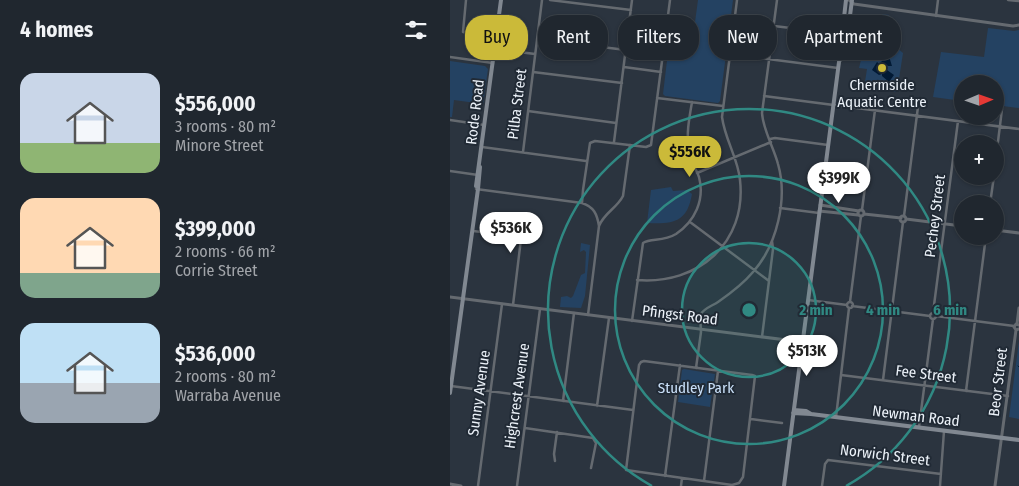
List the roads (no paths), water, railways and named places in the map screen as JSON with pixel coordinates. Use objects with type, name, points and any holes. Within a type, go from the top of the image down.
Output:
[{"type":"main road","name":"Rode Road","points":[[499,15],[501,0]]},
{"type":"main road","points":[[846,15],[849,1]]},
{"type":"main road","points":[[784,486],[838,68],[848,31],[849,1]]},
{"type":"main road","name":"Rode Road","points":[[450,393],[493,60]]},
{"type":"main road","name":"Newman Road","points":[[794,411],[806,411],[811,414],[1019,440]]},
{"type":"street","points":[[465,33],[463,31],[466,0]]},
{"type":"street","name":"Pilba Street","points":[[523,152],[542,0]]},
{"type":"street","points":[[550,0],[631,10]]},
{"type":"street","points":[[630,15],[632,0]]},
{"type":"street","points":[[582,202],[588,145],[591,142],[650,146],[652,143],[670,0]]},
{"type":"street","points":[[734,15],[736,0]]},
{"type":"street","points":[[775,15],[777,0]]},
{"type":"street","points":[[936,16],[938,0]]},
{"type":"street","points":[[1008,0],[1019,1]]},
{"type":"street","points":[[849,1],[936,16],[1013,26],[1019,25]]},
{"type":"street","points":[[537,39],[618,49]]},
{"type":"street","points":[[528,53],[535,54]]},
{"type":"street","points":[[450,57],[493,63]]},
{"type":"street","points":[[614,143],[625,60]]},
{"type":"street","points":[[637,280],[660,280],[688,273],[712,258],[733,228],[741,195],[740,178],[724,133],[722,117],[729,60]]},
{"type":"street","points":[[696,368],[700,330],[699,318],[702,312],[732,292],[755,270],[772,241],[780,208],[782,194],[780,172],[762,116],[769,60]]},
{"type":"street","points":[[777,60],[838,68]]},
{"type":"street","points":[[624,67],[661,72]]},
{"type":"street","points":[[533,72],[622,83]]},
{"type":"street","points":[[764,96],[954,121]]},
{"type":"street","points":[[658,98],[723,106]]},
{"type":"street","points":[[883,380],[919,99]]},
{"type":"street","points":[[632,321],[644,242],[666,239],[682,229],[695,215],[700,203],[697,173],[689,154],[687,138],[692,102]]},
{"type":"street","points":[[836,417],[875,110]]},
{"type":"street","points":[[528,111],[616,123]]},
{"type":"street","points":[[450,120],[485,125]]},
{"type":"street","name":"Pechey Street","points":[[919,427],[957,125]]},
{"type":"street","points":[[992,125],[1019,129]]},
{"type":"street","points":[[999,135],[1000,126]]},
{"type":"street","points":[[697,173],[775,138],[828,144]]},
{"type":"street","points":[[588,315],[600,226],[606,215],[619,203],[623,196],[630,145]]},
{"type":"street","points":[[482,147],[586,160]]},
{"type":"street","points":[[450,171],[479,176]]},
{"type":"street","points":[[477,189],[582,202],[590,206],[594,211],[600,226]]},
{"type":"street","points":[[820,205],[861,213],[954,225]]},
{"type":"street","points":[[780,208],[819,212],[861,213]]},
{"type":"street","points":[[690,222],[769,280]]},
{"type":"street","points":[[472,230],[521,239],[513,305]]},
{"type":"street","points":[[1004,232],[1019,234]]},
{"type":"street","points":[[762,337],[773,248],[772,241]]},
{"type":"street","points":[[966,391],[985,245]]},
{"type":"street","name":"Pfingst Road","points":[[450,298],[802,342]]},
{"type":"street","points":[[808,300],[1017,327]]},
{"type":"street","name":"Sunny Avenue","points":[[478,486],[502,304]]},
{"type":"street","name":"Beor Street","points":[[994,486],[1019,308]]},
{"type":"street","name":"Highcrest Avenue","points":[[517,486],[541,309]]},
{"type":"street","points":[[563,401],[574,313]]},
{"type":"street","points":[[598,406],[609,318]]},
{"type":"street","points":[[641,362],[680,365],[755,376],[743,477],[739,483],[732,485],[626,470],[639,365],[641,362]]},
{"type":"street","points":[[665,476],[680,365]]},
{"type":"street","points":[[704,481],[718,370]]},
{"type":"street","name":"Fee Street","points":[[841,375],[1008,396]]},
{"type":"street","points":[[451,386],[633,410]]},
{"type":"street","points":[[750,419],[782,423]]},
{"type":"street","points":[[525,428],[596,438],[591,468]]},
{"type":"street","points":[[940,486],[944,431]]},
{"type":"street","points":[[555,461],[557,432]]},
{"type":"street","name":"Norwich Street","points":[[822,486],[826,461],[831,460],[941,474]]},
{"type":"street","points":[[681,486],[682,478]]},
{"type":"street","points":[[450,484],[461,486]]},
{"type":"place","name":"Chermside Aquatic Centre","points":[[882,68]]},
{"type":"park label","name":"Studley Park","points":[[696,388]]}]
